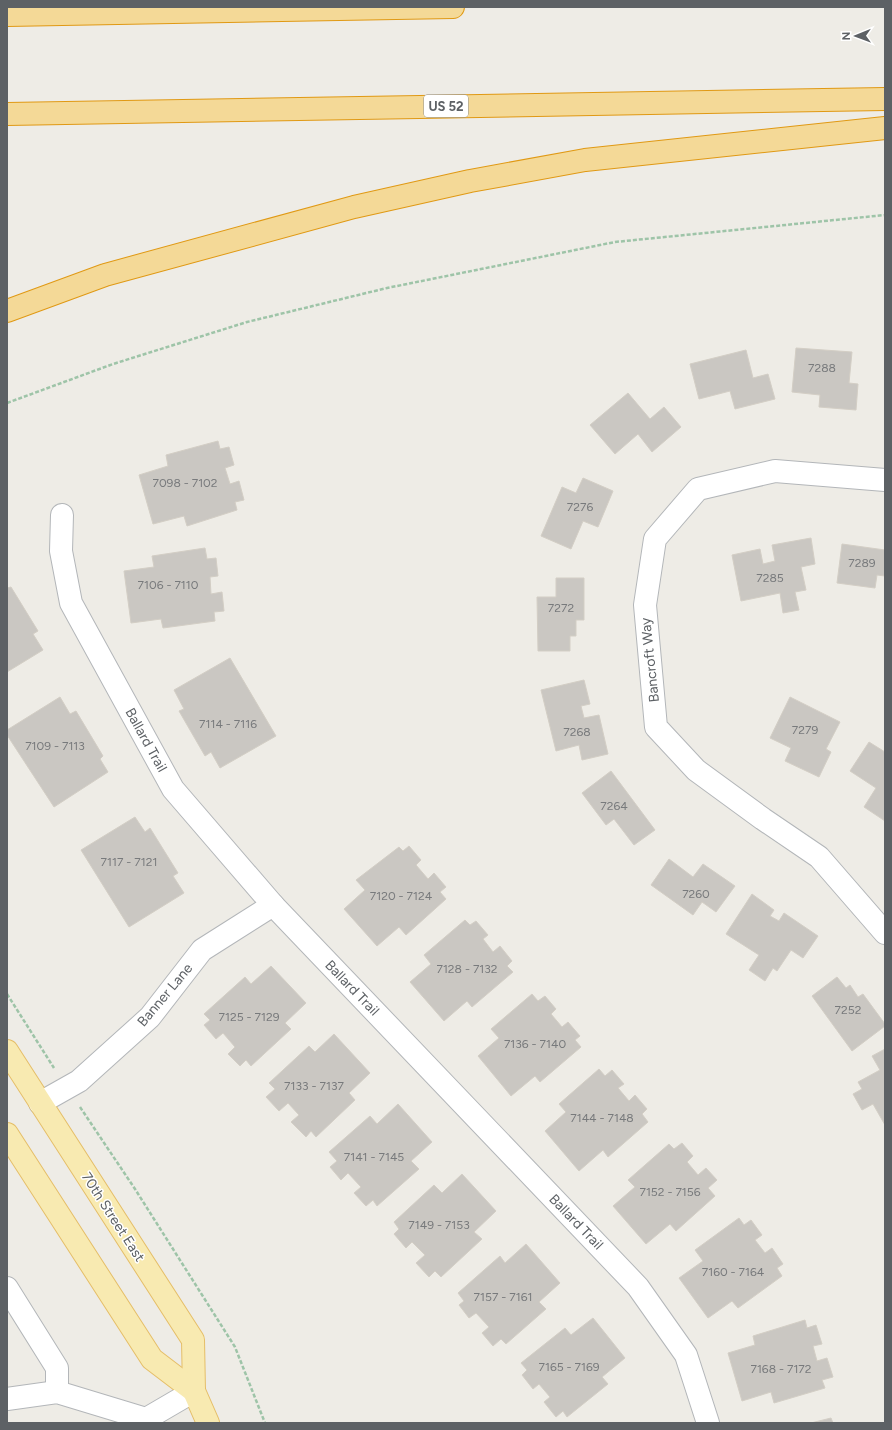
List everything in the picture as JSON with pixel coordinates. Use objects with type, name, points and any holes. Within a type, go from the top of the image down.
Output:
[{"type":"highway","points":[[7,15],[453,7]]},
{"type":"highway","name":"US 52","points":[[7,114],[885,99]]},
{"type":"highway","points":[[7,310],[105,275],[354,206],[470,181],[585,160],[885,128]]},
{"type":"main road","name":"70th Street East","points":[[7,1051],[193,1340],[194,1390],[208,1423]]},
{"type":"main road","points":[[7,1134],[152,1359],[194,1390]]},
{"type":"street","name":"Bancroft Way","points":[[885,480],[775,471],[698,489],[655,539],[645,606],[656,727],[696,770],[763,819],[819,856],[885,933]]},
{"type":"street","name":"Ballard Trail","points":[[62,515],[61,551],[71,603],[173,789],[273,905],[638,1287],[686,1355],[708,1423]]},
{"type":"street","name":"Banner Lane","points":[[40,1103],[79,1081],[150,1017],[202,950],[273,905]]},
{"type":"street","points":[[7,1288],[57,1368],[57,1392]]},
{"type":"street","points":[[7,1399],[57,1392],[145,1421],[194,1390]]},
{"type":"path","points":[[7,403],[113,364],[247,322],[388,288],[615,242],[885,215]]},
{"type":"path","points":[[7,994],[67,1088],[136,1189],[235,1348],[265,1423]]},
{"type":"building","points":[[796,348],[852,352],[849,383],[858,384],[856,410],[819,407],[820,395],[792,392]]},
{"type":"building","points":[[746,350],[753,378],[768,374],[775,399],[735,409],[730,391],[699,399],[690,364]]},
{"type":"building","points":[[628,393],[650,419],[664,407],[681,427],[652,452],[638,434],[615,454],[590,425]]},
{"type":"building","points":[[218,441],[220,449],[229,447],[234,465],[225,468],[230,484],[239,481],[244,500],[235,502],[237,510],[187,526],[184,516],[153,524],[139,475],[168,466],[166,455]]},
{"type":"building","points":[[583,478],[613,491],[598,527],[583,521],[571,549],[541,536],[562,487],[576,493]]},
{"type":"building","points":[[811,538],[815,564],[801,567],[806,590],[795,592],[799,610],[783,613],[780,593],[741,601],[732,555],[760,549],[763,564],[775,561],[772,545]]},
{"type":"building","points":[[842,544],[885,550],[885,576],[877,575],[875,588],[837,583]]},
{"type":"building","points":[[205,548],[207,559],[216,558],[218,576],[210,577],[211,594],[222,592],[224,611],[214,612],[215,621],[163,628],[161,619],[131,623],[124,571],[154,567],[152,556]]},
{"type":"building","points":[[556,578],[584,578],[584,620],[576,620],[576,636],[570,636],[570,651],[538,651],[537,597],[556,597]]},
{"type":"building","points":[[11,587],[38,631],[33,634],[43,650],[7,672],[7,588]]},
{"type":"building","points":[[230,658],[276,736],[220,768],[211,752],[205,756],[179,711],[184,709],[174,690]]},
{"type":"building","points":[[584,680],[590,704],[581,706],[584,718],[599,715],[608,754],[582,760],[579,745],[556,751],[541,690]]},
{"type":"building","points":[[60,697],[70,714],[76,711],[103,756],[100,759],[108,772],[54,807],[7,735],[7,730]]},
{"type":"building","points":[[790,697],[840,722],[826,749],[831,752],[819,777],[785,761],[791,748],[770,738]]},
{"type":"building","points":[[869,742],[885,752],[885,821],[864,807],[876,788],[850,771]]},
{"type":"building","points":[[611,771],[655,830],[634,845],[614,819],[606,825],[582,793]]},
{"type":"building","points":[[135,817],[145,832],[150,828],[178,873],[173,876],[184,893],[129,927],[81,850]]},
{"type":"building","points":[[409,846],[421,860],[416,865],[428,879],[434,873],[446,887],[440,892],[446,899],[406,935],[399,927],[377,946],[344,909],[365,890],[356,880],[399,847],[403,851]]},
{"type":"building","points":[[669,859],[693,877],[703,864],[735,886],[716,912],[702,902],[693,915],[651,885]]},
{"type":"building","points":[[752,894],[774,910],[770,916],[779,921],[784,913],[818,936],[803,958],[791,950],[777,971],[773,968],[765,981],[749,970],[759,955],[726,934]]},
{"type":"building","points":[[465,920],[470,925],[476,921],[488,935],[483,939],[493,952],[500,946],[512,961],[507,966],[513,972],[472,1007],[467,1001],[444,1021],[410,982],[431,964],[424,955]]},
{"type":"building","points":[[271,966],[306,1003],[285,1023],[291,1029],[251,1066],[246,1060],[240,1066],[228,1054],[235,1047],[223,1033],[216,1039],[204,1025],[210,1020],[204,1014],[245,977],[251,984]]},
{"type":"building","points":[[837,977],[846,988],[850,985],[858,997],[863,994],[885,1024],[885,1026],[852,1051],[812,996]]},
{"type":"building","points":[[532,994],[538,1001],[545,996],[556,1009],[551,1014],[562,1027],[568,1022],[580,1036],[575,1040],[581,1047],[540,1082],[535,1076],[511,1096],[478,1056],[499,1038],[491,1029]]},
{"type":"building","points":[[334,1034],[370,1073],[349,1093],[355,1100],[316,1137],[311,1131],[306,1137],[291,1122],[299,1115],[288,1103],[279,1111],[266,1097],[275,1089],[269,1083],[309,1046],[315,1052]]},
{"type":"building","points":[[885,1049],[885,1125],[873,1104],[862,1110],[853,1094],[862,1089],[858,1082],[880,1070],[872,1056]]},
{"type":"building","points":[[599,1069],[605,1076],[612,1070],[624,1084],[618,1088],[629,1101],[635,1095],[647,1109],[642,1114],[648,1122],[608,1157],[603,1150],[579,1171],[545,1131],[566,1112],[559,1104]]},
{"type":"building","points":[[398,1104],[432,1142],[411,1161],[419,1169],[377,1206],[373,1200],[366,1206],[354,1193],[361,1187],[348,1173],[341,1180],[330,1167],[337,1161],[329,1152],[370,1116],[377,1124]]},
{"type":"building","points":[[682,1143],[693,1156],[687,1162],[698,1175],[706,1168],[717,1180],[708,1188],[715,1196],[676,1231],[670,1224],[646,1244],[613,1206],[635,1187],[628,1180],[669,1144],[674,1149]]},
{"type":"building","points":[[462,1174],[496,1211],[474,1232],[482,1239],[441,1277],[435,1271],[429,1277],[416,1263],[425,1255],[412,1242],[406,1248],[394,1234],[399,1229],[394,1222],[434,1185],[442,1193]]},
{"type":"building","points":[[739,1218],[744,1225],[751,1220],[762,1235],[755,1240],[765,1253],[772,1248],[783,1264],[777,1268],[782,1276],[738,1308],[732,1301],[708,1318],[679,1278],[703,1261],[695,1250]]},
{"type":"building","points":[[526,1244],[560,1283],[539,1302],[546,1309],[506,1344],[501,1339],[493,1346],[482,1333],[489,1327],[476,1313],[469,1318],[459,1305],[464,1301],[458,1293],[500,1256],[505,1263]]},
{"type":"building","points":[[593,1318],[625,1358],[602,1377],[608,1384],[567,1417],[563,1411],[556,1417],[544,1402],[550,1397],[539,1384],[533,1389],[522,1375],[527,1370],[521,1363],[565,1328],[571,1335]]},
{"type":"building","points":[[805,1320],[807,1328],[816,1325],[822,1344],[813,1346],[817,1361],[827,1358],[833,1377],[822,1380],[825,1388],[774,1403],[771,1392],[742,1401],[728,1353],[755,1345],[753,1336]]},
{"type":"building","points":[[831,1418],[833,1423],[811,1423]]}]
